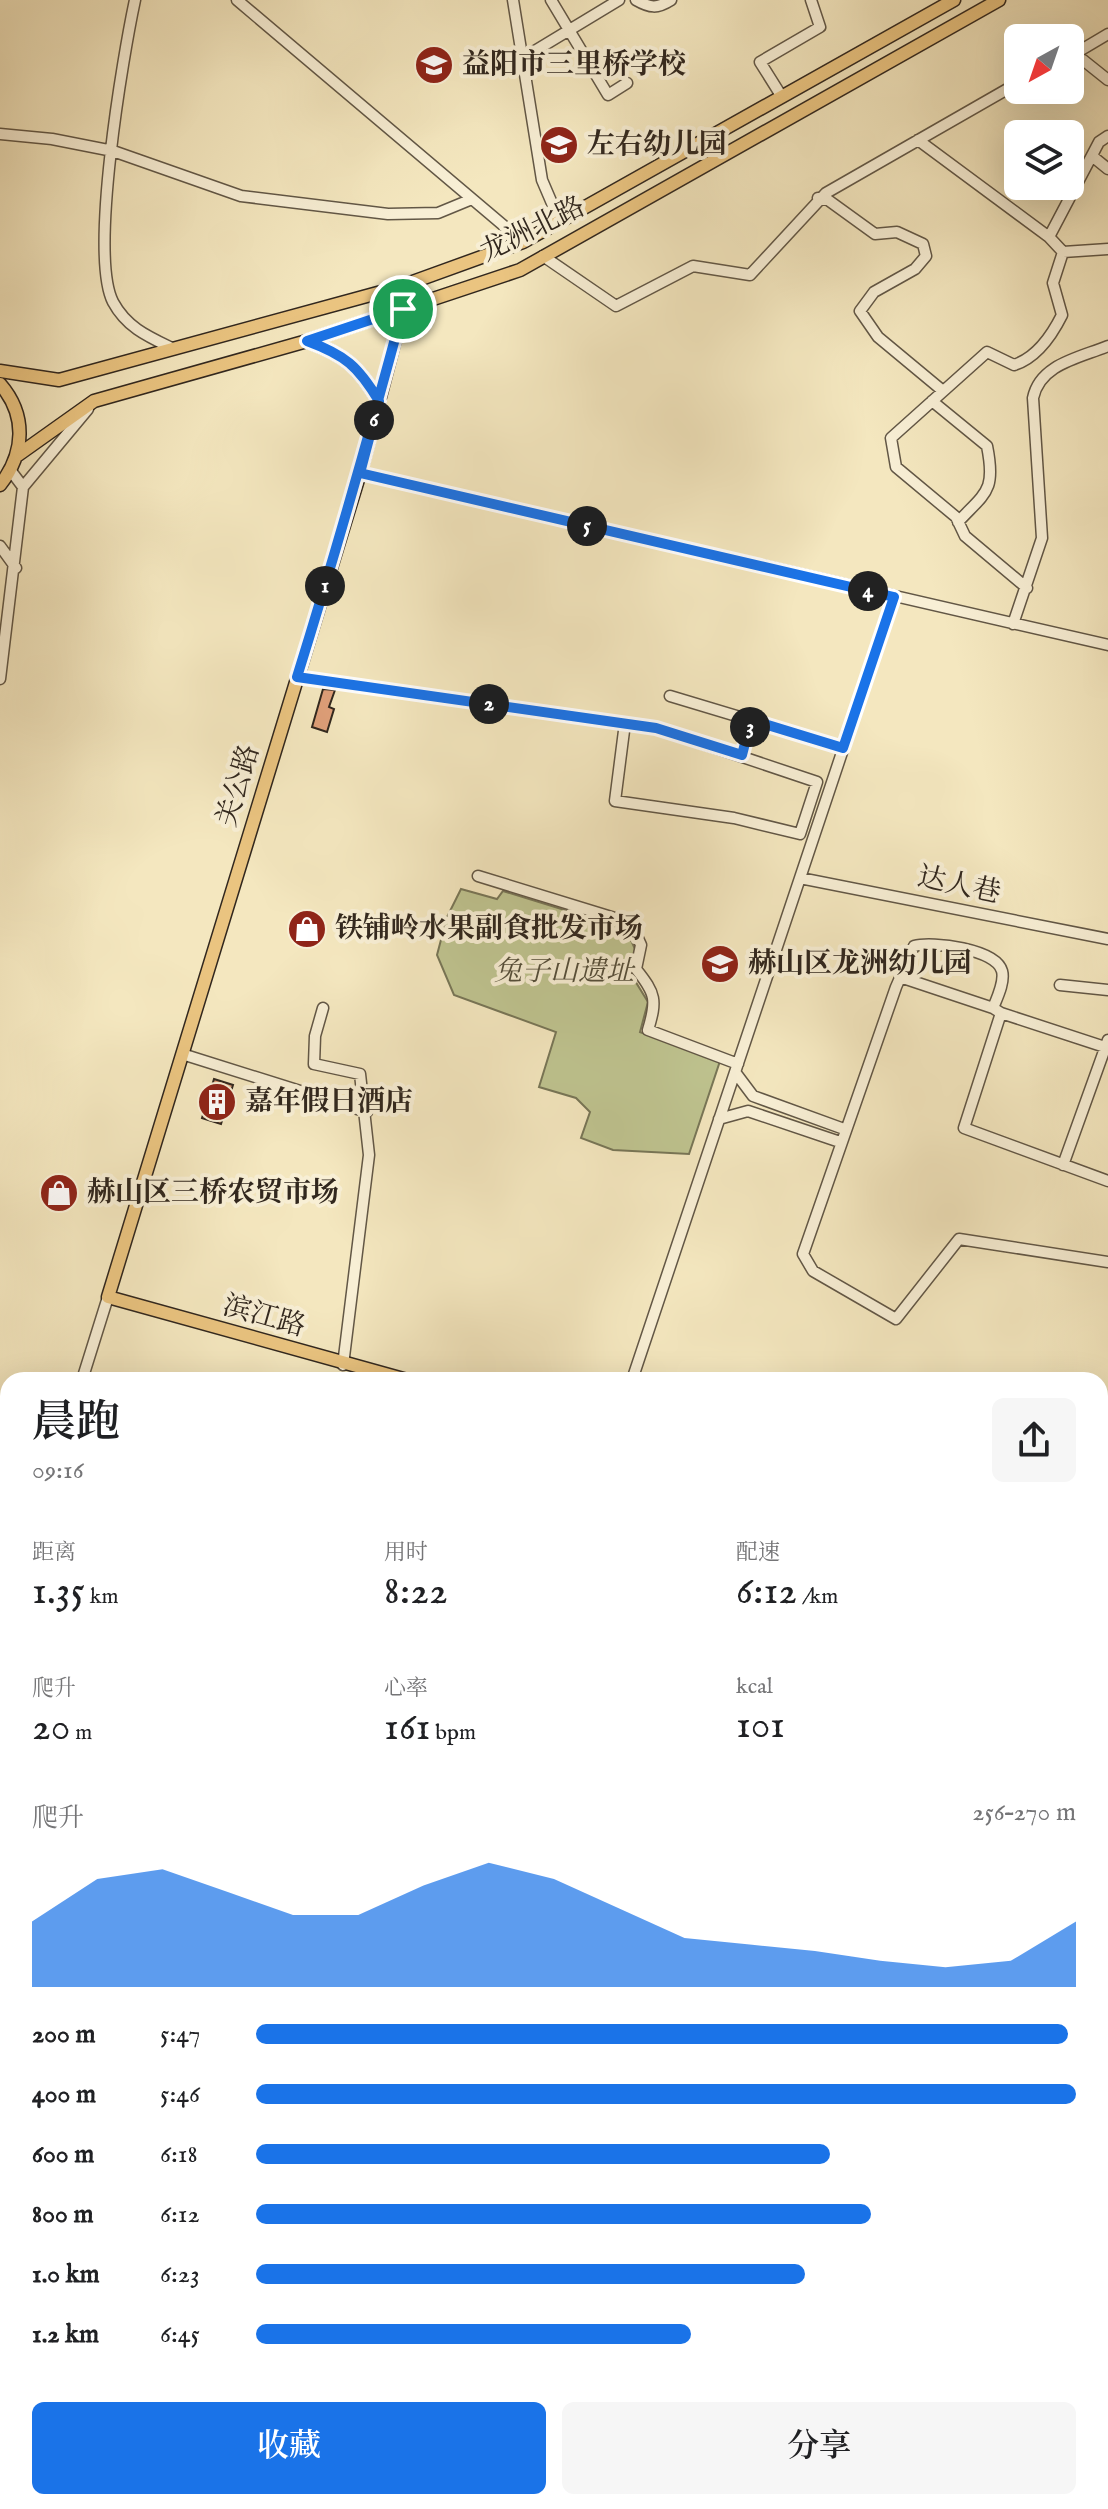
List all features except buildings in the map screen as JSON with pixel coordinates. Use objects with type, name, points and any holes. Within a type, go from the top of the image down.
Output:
[{"type":"main road","name":"龙洲北路","points":[[0,371],[59,380],[396,288],[523,242],[954,0]]},
{"type":"main road","name":"龙洲北路","points":[[18,455],[94,401],[307,341],[520,270],[999,0]]},
{"type":"main road","points":[[396,288],[403,309]]},
{"type":"main road","name":"关公路","points":[[108,1297],[360,473],[403,309]]},
{"type":"main road","points":[[307,341],[337,352],[362,373],[379,401]]},
{"type":"main road","points":[[0,384],[18,414],[21,435],[18,455],[0,485]]},
{"type":"main road","name":"滨江路","points":[[108,1297],[373,1372]]},
{"type":"street","points":[[135,0],[113,151],[105,232],[112,300],[134,330],[174,349]]},
{"type":"street","points":[[237,0],[523,242]]},
{"type":"street","points":[[513,0],[542,180],[560,222]]},
{"type":"street","points":[[551,0],[608,95],[627,83]]},
{"type":"street","points":[[533,52],[619,0]]},
{"type":"street","points":[[636,0],[648,7],[659,7],[671,0]]},
{"type":"street","points":[[782,97],[760,62],[820,27],[811,0]]},
{"type":"street","points":[[1084,48],[1108,34]]},
{"type":"street","points":[[1084,61],[1108,80]]},
{"type":"street","points":[[543,256],[616,306],[693,266],[750,275],[818,198],[1004,91]]},
{"type":"street","points":[[0,134],[52,139],[113,151],[255,198],[388,214],[438,213],[472,199]]},
{"type":"street","points":[[1049,237],[1099,142],[1108,136]]},
{"type":"street","points":[[918,140],[1049,237],[1063,252]]},
{"type":"street","points":[[1092,156],[1108,169]]},
{"type":"street","points":[[818,198],[828,200],[875,234],[897,232],[923,244],[926,256],[915,269],[883,286],[860,311],[878,337],[943,391]]},
{"type":"street","points":[[1063,252],[1108,249]]},
{"type":"street","points":[[1027,588],[965,536],[958,522],[896,467],[891,438],[987,352],[1014,365],[1029,361],[1062,315],[1053,283],[1063,252]]},
{"type":"street","points":[[1013,624],[1042,538],[1033,398],[1036,383],[1046,371],[1108,346]]},
{"type":"street","points":[[0,679],[16,568],[23,487],[94,401]]},
{"type":"street","points":[[932,401],[987,446],[991,483],[975,508],[958,522]]},
{"type":"street","points":[[11,471],[23,487]]},
{"type":"street","points":[[360,473],[1108,645]]},
{"type":"street","points":[[0,546],[16,568]]},
{"type":"street","points":[[635,1372],[894,597]]},
{"type":"street","points":[[297,677],[625,723],[656,728],[817,782],[800,834],[734,818],[615,801],[625,723]]},
{"type":"street","points":[[670,696],[843,748]]},
{"type":"street","points":[[742,755],[751,720]]},
{"type":"street","points":[[478,876],[631,923],[641,945],[636,969],[653,990],[654,1008],[648,1030],[736,1068],[753,1096],[844,1129]]},
{"type":"street","name":"达人巷","points":[[800,878],[1108,939]]},
{"type":"street","points":[[1108,1181],[964,1128],[997,1010],[1002,969],[992,956],[929,942],[914,946],[900,977],[844,1129],[803,1254],[813,1271],[896,1319],[959,1239],[1108,1262]]},
{"type":"street","points":[[900,977],[1107,1045],[1063,1165]]},
{"type":"street","points":[[1060,985],[1108,990]]},
{"type":"street","points":[[323,1008],[315,1036],[314,1064],[360,1074],[367,1112],[368,1171],[343,1365]]},
{"type":"street","points":[[182,1054],[367,1112]]},
{"type":"street","points":[[719,1119],[748,1111],[840,1142]]},
{"type":"street","points":[[85,1372],[108,1297]]},
{"type":"green space","name":"兔子山遗址","points":[[461,889],[497,899],[503,891],[626,929],[635,949],[629,971],[648,1002],[640,1032],[720,1061],[689,1154],[613,1150],[581,1138],[590,1112],[576,1098],[539,1087],[556,1032],[454,995],[437,955],[447,917]]},
{"type":"place","name":"益阳市三里桥学校","points":[[434,65]]},
{"type":"place","name":"左右幼儿园","points":[[559,145]]},
{"type":"place","name":"铁铺岭水果副食批发市场","points":[[307,929]]},
{"type":"place","name":"赫山区龙洲幼儿园","points":[[720,964]]},
{"type":"place","name":"嘉年假日酒店","points":[[217,1102]]},
{"type":"place","name":"赫山区三桥农贸市场","points":[[59,1193]]},
{"type":"route","points":[[403,309],[307,341],[337,352],[362,373],[379,401],[360,473],[894,597],[843,748],[751,720],[742,755],[656,728],[297,677],[360,473],[395,341],[403,309]]}]
